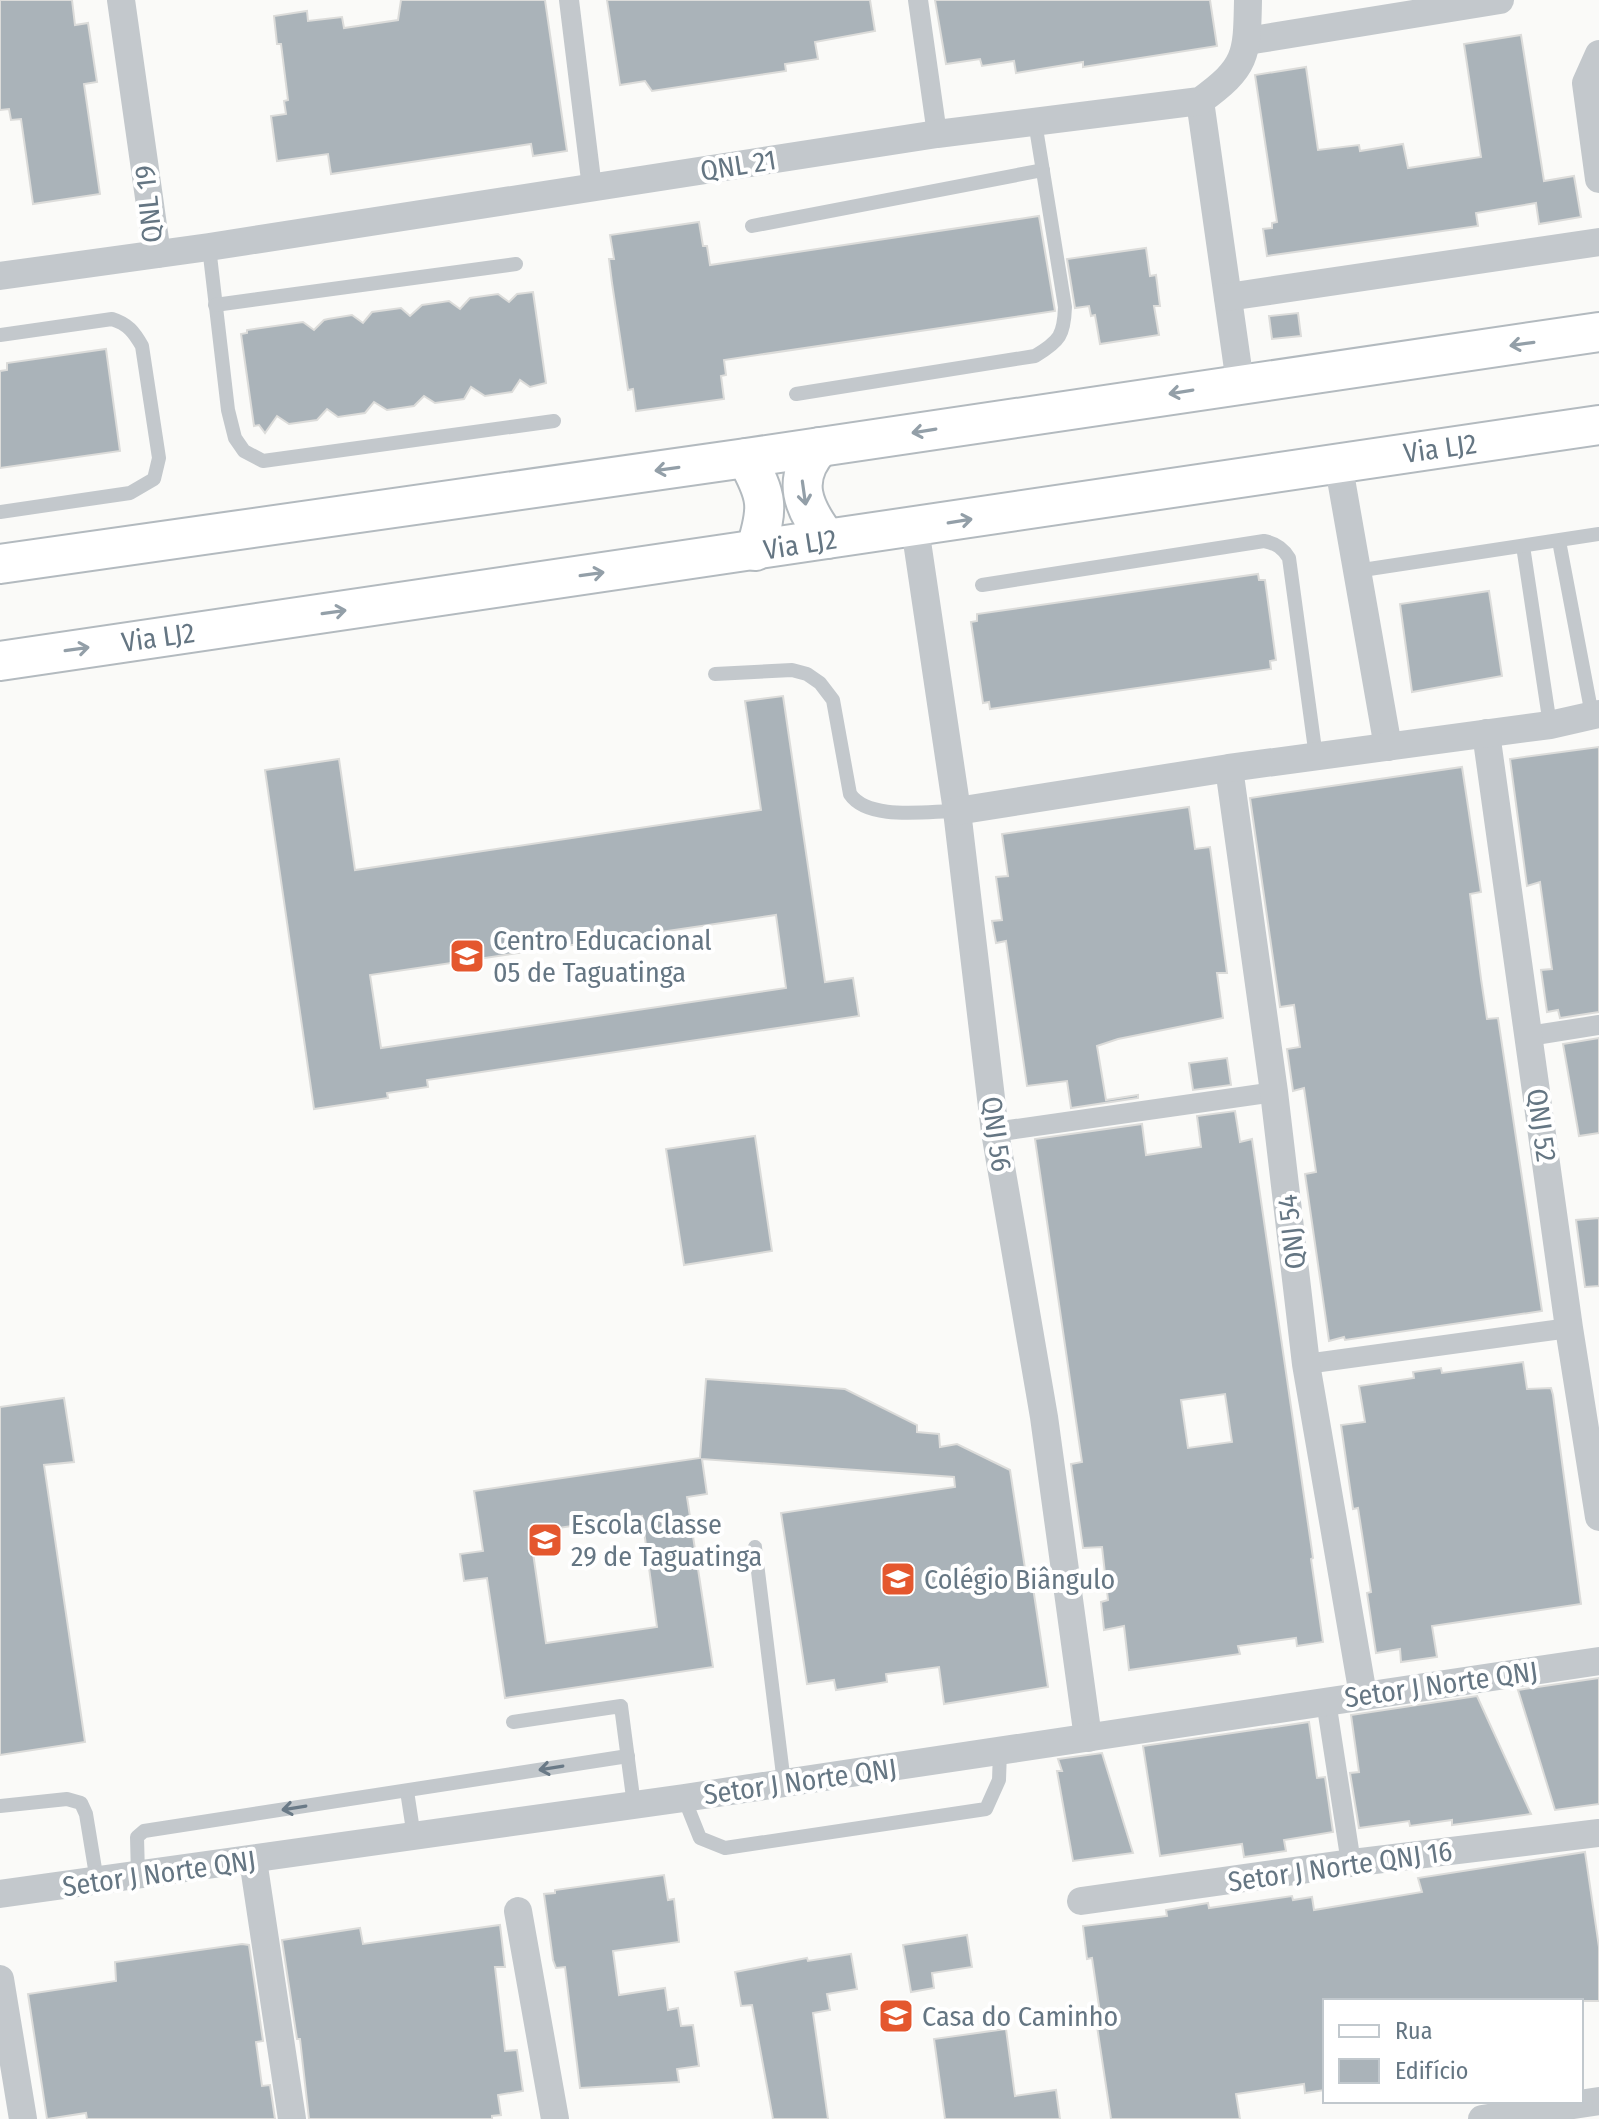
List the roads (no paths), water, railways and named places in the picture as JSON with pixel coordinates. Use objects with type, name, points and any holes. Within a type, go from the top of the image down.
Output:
[{"type":"main road","points":[[0,564],[1599,332]]},
{"type":"main road","name":"Via LJ2","points":[[0,661],[1599,425]]},
{"type":"main road","points":[[820,447],[807,460],[802,480],[804,501],[811,520],[827,539]]},
{"type":"main road","points":[[746,458],[762,486],[765,519],[755,551]]},
{"type":"street","name":"QNL 19","points":[[0,276],[157,254],[121,0]]},
{"type":"street","points":[[569,0],[592,188]]},
{"type":"street","points":[[918,0],[937,134]]},
{"type":"street","points":[[1240,383],[1200,101],[1227,81],[1244,58],[1248,0]]},
{"type":"street","points":[[1247,41],[1500,0]]},
{"type":"street","points":[[1599,54],[1586,83],[1599,179]]},
{"type":"street","name":"QNL 21","points":[[157,254],[937,134],[1200,101]]},
{"type":"street","points":[[1228,297],[1599,242]]},
{"type":"street","points":[[1338,462],[1388,747]]},
{"type":"street","name":"QNJ 56","points":[[915,528],[957,811],[995,1132],[1044,1417],[1088,1738]]},
{"type":"street","points":[[957,811],[1229,768],[1550,725],[1596,715]]},
{"type":"street","name":"QNJ 52","points":[[1486,733],[1569,1328],[1599,1517]]},
{"type":"street","name":"QNJ 54","points":[[1229,768],[1274,1092],[1306,1364],[1363,1695]]},
{"type":"street","points":[[1529,1036],[1599,1025]]},
{"type":"street","points":[[995,1132],[1274,1092]]},
{"type":"street","points":[[1306,1364],[1569,1328]]},
{"type":"street","name":"Setor J Norte QNJ","points":[[0,1894],[684,1798],[1599,1661]]},
{"type":"street","points":[[1326,1701],[1351,1863]]},
{"type":"street","name":"Setor J Norte QNJ 16","points":[[1081,1901],[1351,1863],[1599,1833]]},
{"type":"street","points":[[253,1860],[292,2119]]},
{"type":"street","points":[[518,1911],[555,2119]]},
{"type":"street","points":[[0,1979],[23,2119]]},
{"type":"street","points":[[1482,2119],[1599,2101]]},
{"type":"lane","points":[[796,394],[1035,356],[1051,346],[1064,331],[1065,307],[1035,122]]},
{"type":"lane","points":[[752,226],[1043,170]]},
{"type":"lane","points":[[209,247],[228,410],[235,438],[244,451],[263,461],[554,421]]},
{"type":"lane","points":[[215,305],[516,264]]},
{"type":"lane","points":[[0,335],[112,319],[124,323],[142,346],[159,458],[154,479],[130,493],[0,512]]},
{"type":"lane","points":[[1356,571],[1599,534]]},
{"type":"lane","points":[[1559,541],[1596,715]]},
{"type":"lane","points":[[982,585],[1273,542],[1289,558],[1316,757]]},
{"type":"lane","points":[[1523,546],[1550,725]]},
{"type":"lane","points":[[715,674],[792,670],[807,674],[820,683],[833,700],[850,794],[855,802],[874,811],[957,811]]},
{"type":"lane","points":[[755,1547],[784,1783]]},
{"type":"lane","points":[[513,1722],[621,1706],[634,1805]]},
{"type":"lane","points":[[684,1798],[700,1838],[725,1848],[740,1846],[986,1809],[999,1780],[1000,1751]]},
{"type":"lane","points":[[138,1875],[137,1837],[144,1831],[628,1756]]},
{"type":"lane","points":[[407,1791],[414,1837]]},
{"type":"lane","points":[[0,1806],[67,1799],[81,1803],[86,1814],[97,1881]]},
{"type":"place","name":"Centro Educacional 05 de Taguatinga","points":[[467,956]]},
{"type":"place","name":"Escola Classe 29 de Taguatinga","points":[[545,1540]]},
{"type":"place","name":"Colégio Biângulo","points":[[898,1579]]},
{"type":"place","name":"Casa do Caminho","points":[[896,2016]]}]
